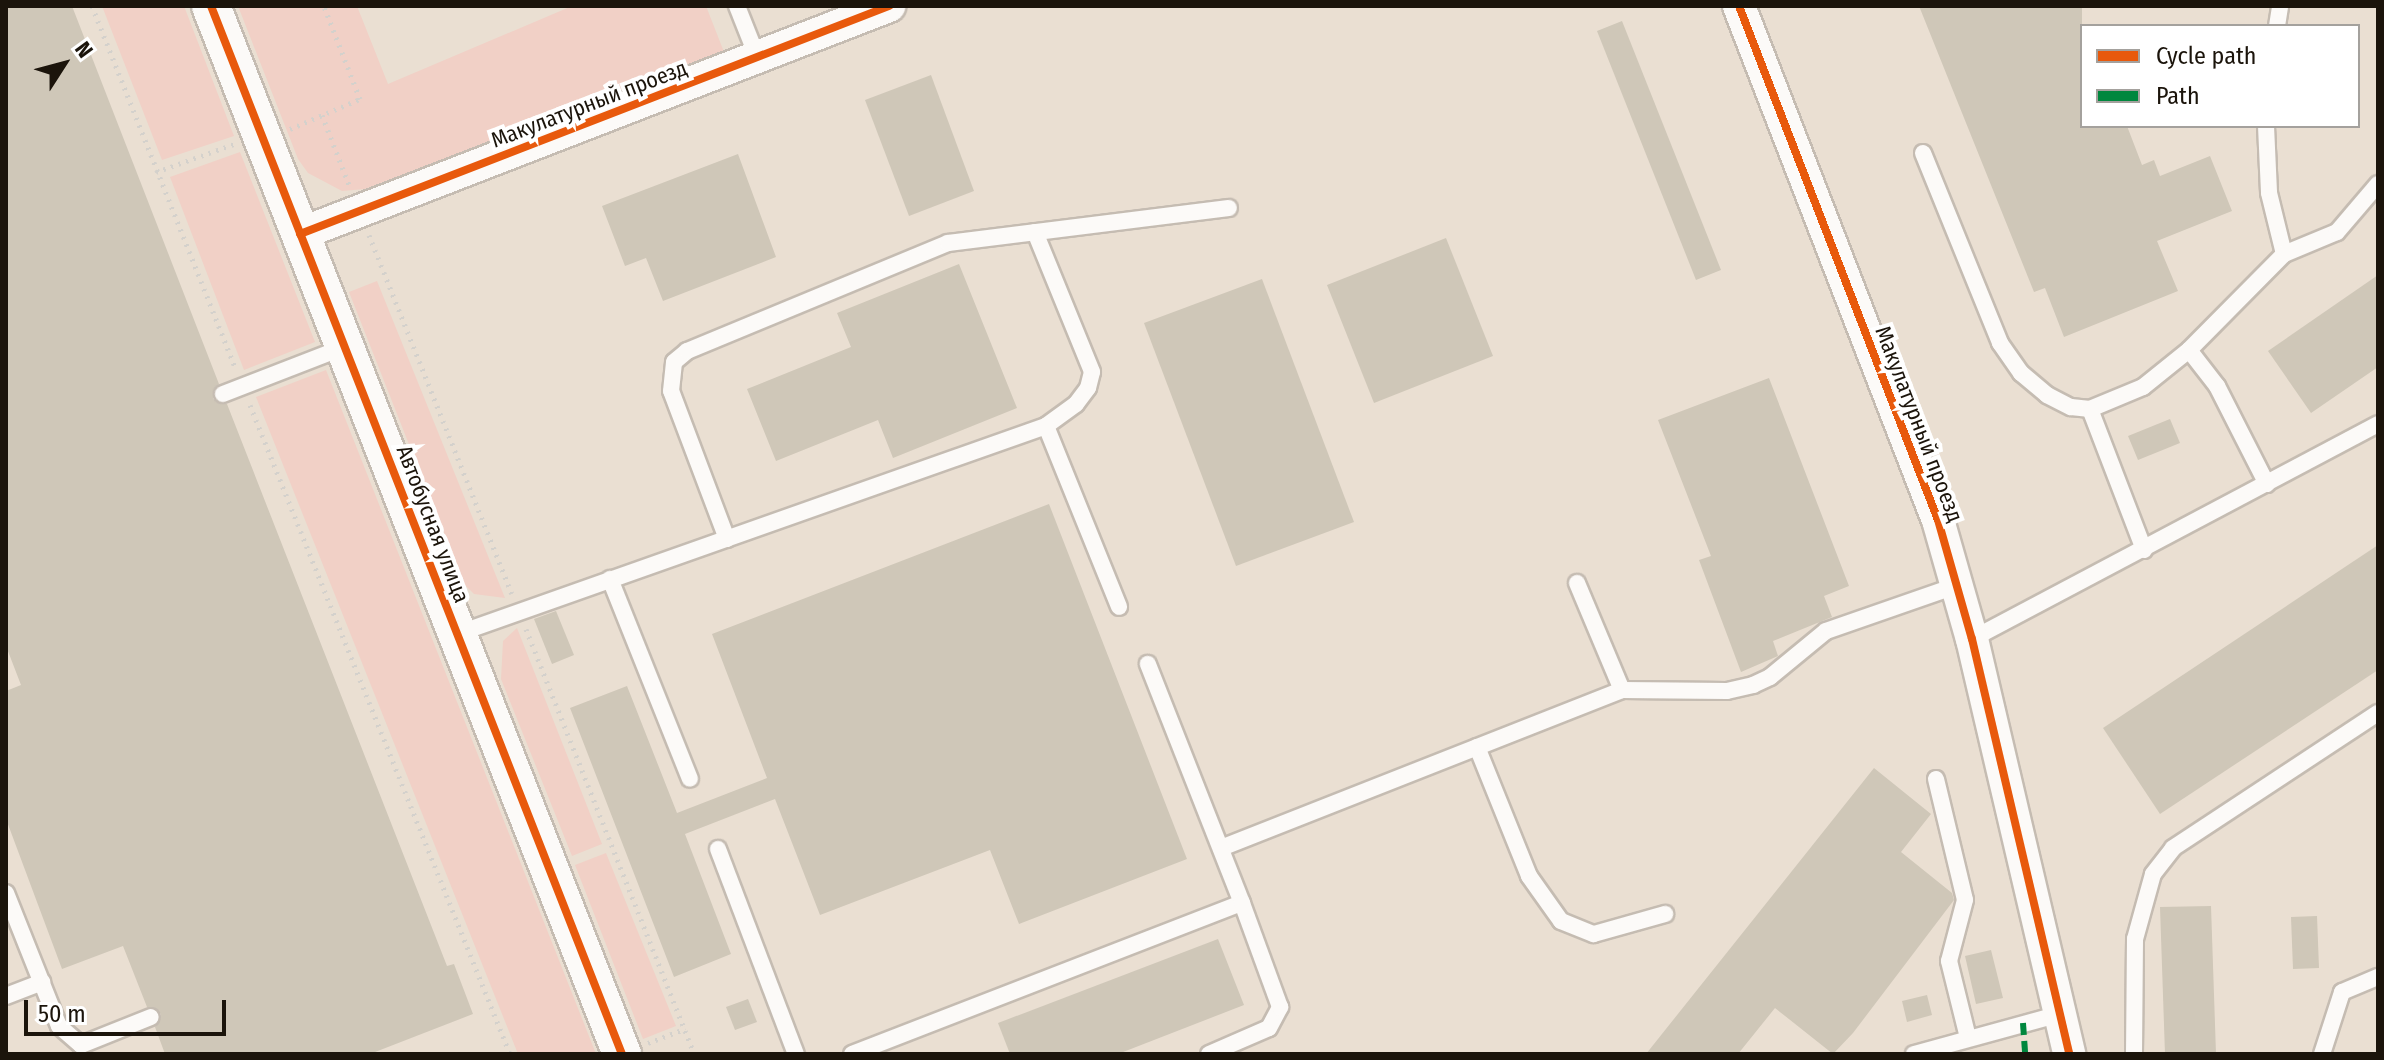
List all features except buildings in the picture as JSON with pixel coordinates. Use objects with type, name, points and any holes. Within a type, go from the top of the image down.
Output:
[{"type":"street","name":"Автобусная улица","points":[[211,6],[457,634],[634,1049]]},
{"type":"street","name":"Макулатурный проезд","points":[[300,234],[889,6]]},
{"type":"street","name":"Макулатурный проезд","points":[[1739,6],[1938,520],[1972,639],[2069,1054]]},
{"type":"lane","points":[[737,6],[758,59]]},
{"type":"lane","points":[[2266,128],[2269,193],[2284,254]]},
{"type":"lane","points":[[1923,153],[2000,343],[2021,373],[2047,395],[2071,407],[2090,409],[2143,387],[2189,350],[2284,254],[2337,232],[2378,184]]},
{"type":"lane","points":[[727,539],[671,391],[674,362],[696,347],[948,243],[1229,208]]},
{"type":"lane","points":[[457,634],[1046,426],[1076,404],[1088,388],[1092,372],[1035,232]]},
{"type":"lane","points":[[223,394],[344,347]]},
{"type":"lane","points":[[2189,350],[2217,386],[2267,484]]},
{"type":"lane","points":[[2090,409],[2144,550]]},
{"type":"lane","points":[[1972,639],[2378,424]]},
{"type":"lane","points":[[1046,426],[1119,607]]},
{"type":"lane","points":[[610,579],[690,779]]},
{"type":"lane","points":[[1577,583],[1622,690]]},
{"type":"lane","points":[[1221,848],[1622,690],[1727,691],[1753,685],[1770,677],[1826,631],[1958,585]]},
{"type":"lane","points":[[1148,664],[1280,1007],[1269,1028],[1209,1054]]},
{"type":"lane","points":[[2134,1054],[2135,939],[2153,874],[2173,848],[2378,713]]},
{"type":"lane","points":[[1477,747],[1529,876],[1561,921],[1594,934],[1665,914]]},
{"type":"lane","points":[[1936,779],[1965,900],[1949,961],[1968,1038]]},
{"type":"lane","points":[[718,849],[799,1054]]},
{"type":"lane","points":[[6,893],[59,1026],[81,1045],[151,1017]]},
{"type":"lane","points":[[852,1054],[1242,903]]},
{"type":"lane","points":[[2322,1054],[2342,992],[2378,977]]},
{"type":"lane","points":[[6,996],[42,982]]},
{"type":"lane","points":[[1914,1054],[2060,1014]]},
{"type":"path","points":[[92,6],[510,1054]]},
{"type":"path","points":[[322,115],[694,1054]]},
{"type":"path","points":[[634,1049],[685,1029]]},
{"type":"shaded area","points":[[102,6],[184,6],[234,136],[162,160]]},
{"type":"shaded area","points":[[238,6],[357,6],[388,84],[572,6],[706,6],[724,52],[365,189],[342,191],[308,173],[298,159]]},
{"type":"shaded area","points":[[240,152],[315,342],[244,370],[170,177]]},
{"type":"shaded area","points":[[377,281],[505,598],[474,594],[464,584],[349,292]]},
{"type":"shaded area","points":[[326,370],[596,1054],[518,1054],[256,397]]},
{"type":"shaded area","points":[[517,628],[602,844],[572,856],[501,679],[503,641]]},
{"type":"shaded area","points":[[606,853],[676,1026],[643,1039],[575,865]]},
{"type":"marked path","points":[[2023,1023],[2025,1054]]},
{"type":"cycle path","points":[[211,6],[622,1054]]},
{"type":"cycle path","points":[[300,234],[889,6]]},
{"type":"cycle path","points":[[1739,6],[1938,520],[1972,639],[2069,1054]]}]
